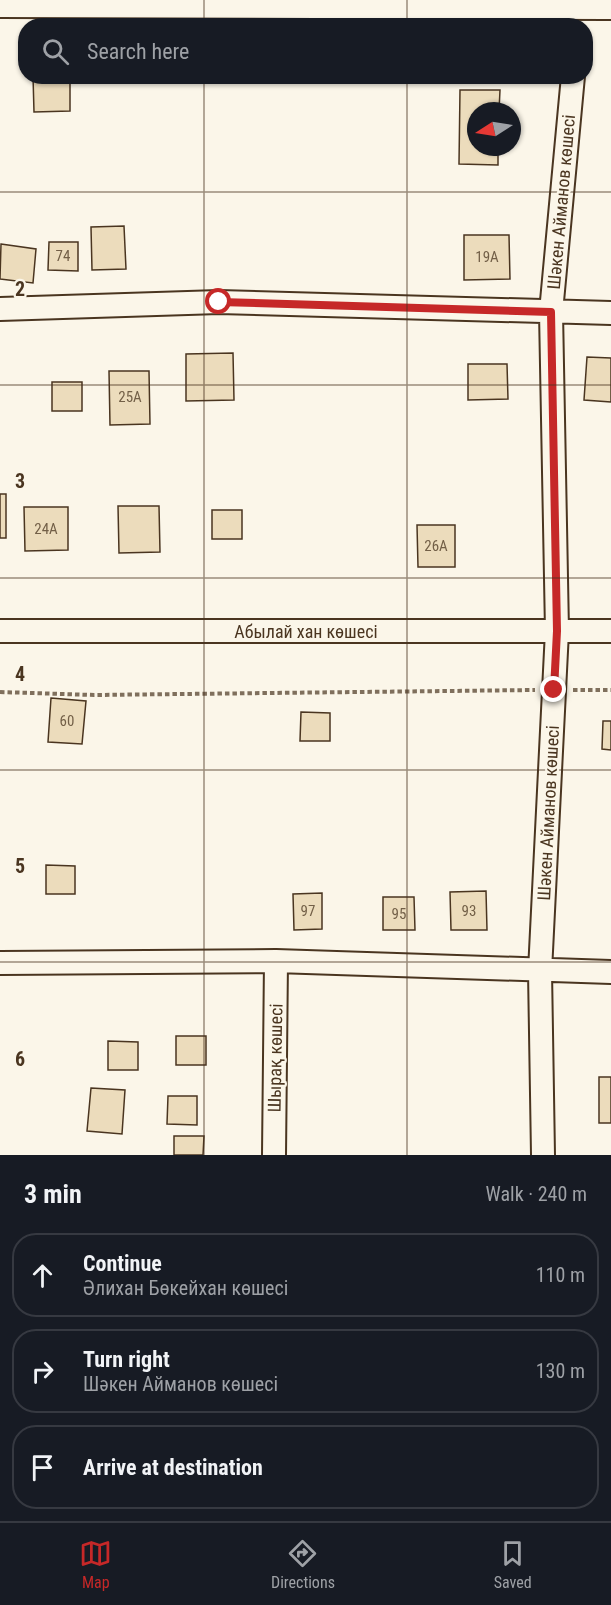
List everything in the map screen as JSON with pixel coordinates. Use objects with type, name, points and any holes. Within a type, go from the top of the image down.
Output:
[{"type":"street","points":[[0,6],[579,11],[611,8]]},
{"type":"street","name":"Шәкен Айманов көшесі","points":[[543,1155],[540,971],[557,631],[551,312],[572,84]]},
{"type":"street","points":[[0,309],[219,302],[611,313]]},
{"type":"street","name":"Абылай хан көшесі","points":[[0,631],[611,631]]},
{"type":"street","points":[[0,963],[276,960],[611,972]]},
{"type":"street","name":"Шырақ көшесі","points":[[274,1155],[276,960]]},
{"type":"path","points":[[0,692],[105,695],[611,690]]},
{"type":"building","points":[[33,84],[70,84],[70,111],[34,112]]},
{"type":"building","points":[[460,90],[500,90],[499,102],[467,102],[467,156],[498,156],[498,165],[459,164]]},
{"type":"building","points":[[124,226],[126,269],[92,270],[91,227]]},
{"type":"building","points":[[464,235],[509,235],[510,279],[464,280]]},
{"type":"building","points":[[49,242],[78,242],[78,271],[48,270]]},
{"type":"building","points":[[1,244],[36,249],[33,283],[0,279]]},
{"type":"building","points":[[233,353],[234,400],[186,401],[186,354]]},
{"type":"building","points":[[587,357],[611,358],[611,402],[584,400]]},
{"type":"building","points":[[468,364],[507,364],[508,399],[468,400]]},
{"type":"building","points":[[109,371],[149,371],[150,424],[110,425]]},
{"type":"building","points":[[52,382],[82,382],[82,411],[52,411]]},
{"type":"building","points":[[0,494],[6,494],[6,538],[0,538]]},
{"type":"building","points":[[118,506],[159,506],[160,552],[119,553]]},
{"type":"building","points":[[24,507],[68,507],[68,550],[25,551]]},
{"type":"building","points":[[212,510],[242,510],[242,539],[212,539]]},
{"type":"building","points":[[417,525],[455,525],[455,567],[418,567]]},
{"type":"building","points":[[51,698],[86,701],[82,744],[48,742]]},
{"type":"building","points":[[301,712],[330,713],[330,741],[300,741]]},
{"type":"building","points":[[603,721],[611,721],[611,750],[602,749]]},
{"type":"building","points":[[46,865],[75,866],[75,894],[46,894]]},
{"type":"building","points":[[486,891],[487,930],[451,930],[450,892]]},
{"type":"building","points":[[322,893],[322,929],[294,930],[293,894]]},
{"type":"building","points":[[383,897],[414,897],[415,930],[383,930]]},
{"type":"building","points":[[176,1036],[206,1036],[206,1065],[176,1065]]},
{"type":"building","points":[[108,1041],[138,1042],[138,1070],[108,1070]]},
{"type":"building","points":[[599,1077],[611,1077],[611,1123],[599,1123]]},
{"type":"building","points":[[91,1088],[125,1090],[122,1134],[87,1131]]},
{"type":"building","points":[[168,1096],[197,1096],[197,1125],[167,1124]]},
{"type":"building","points":[[174,1136],[204,1136],[203,1155],[174,1155]]},
{"type":"route","points":[[219,302],[551,312],[557,631],[554,690]]}]
